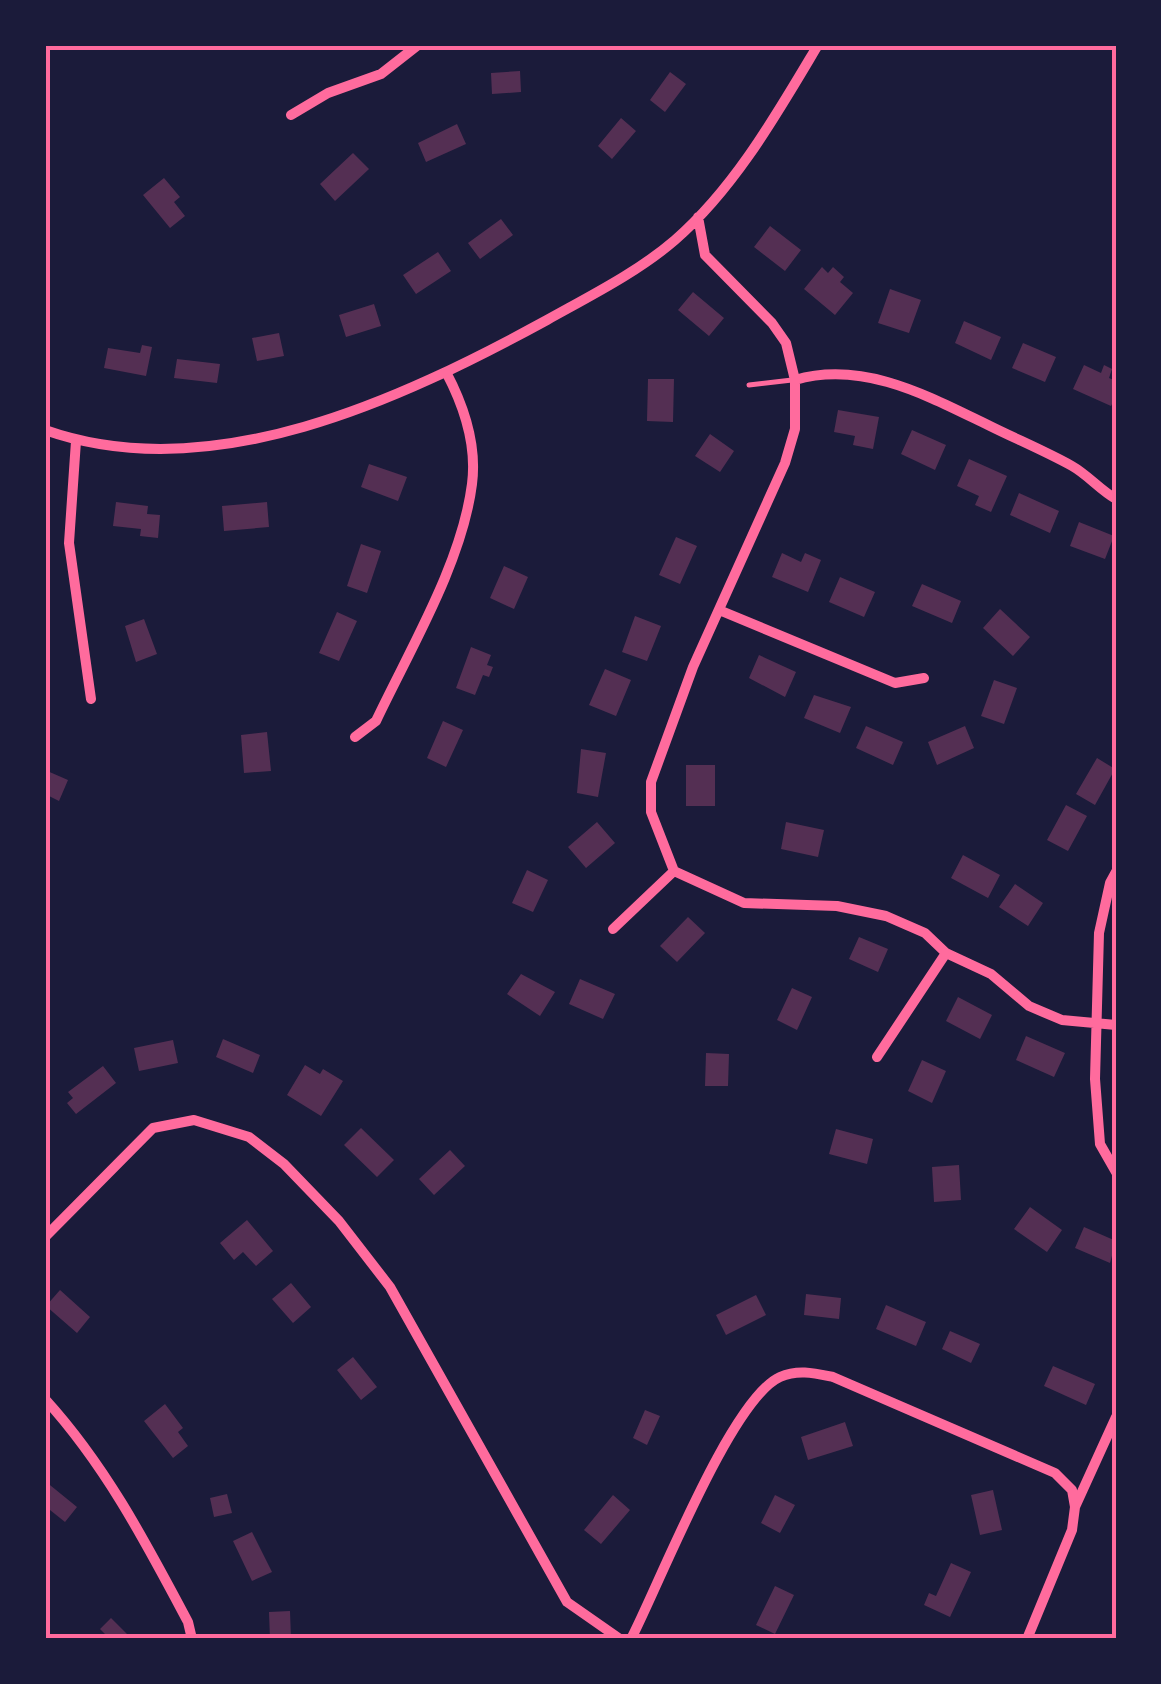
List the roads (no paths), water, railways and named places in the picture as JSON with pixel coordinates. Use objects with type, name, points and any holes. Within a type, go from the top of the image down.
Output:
[{"type":"street","points":[[291,115],[328,93],[380,74],[418,45]]},
{"type":"street","points":[[45,430],[76,441],[139,447],[250,441],[378,403],[446,372],[612,283],[674,242],[698,218],[782,106],[818,45]]},
{"type":"street","points":[[698,218],[706,256],[772,323],[786,343],[795,380],[795,429],[785,463],[694,667],[651,782],[652,812],[674,871],[744,903],[838,906],[886,916],[925,933],[946,952],[991,974],[1029,1006],[1062,1020],[1116,1024]]},
{"type":"street","points":[[355,737],[376,721],[448,570],[466,512],[473,481],[470,441],[461,400],[446,372]]},
{"type":"street","points":[[795,380],[819,373],[892,382],[1076,468],[1116,499]]},
{"type":"street","points":[[76,441],[68,543],[91,700]]},
{"type":"street","points":[[719,610],[895,683],[924,678]]},
{"type":"street","points":[[613,929],[674,871]]},
{"type":"street","points":[[1116,872],[1098,933],[1096,1022],[1100,1144],[1116,1172]]},
{"type":"street","points":[[877,1056],[946,952]]},
{"type":"street","points":[[45,1236],[153,1128],[194,1120],[249,1136],[284,1164],[339,1220],[390,1287],[567,1602],[620,1639]]},
{"type":"street","points":[[631,1639],[714,1462],[754,1398],[778,1378],[803,1371],[833,1377],[1055,1472],[1072,1490],[1075,1507]]},
{"type":"street","points":[[45,1399],[74,1431],[123,1502],[188,1622],[192,1639]]},
{"type":"street","points":[[1027,1639],[1072,1530],[1075,1507],[1116,1418]]},
{"type":"lane","points":[[749,385],[795,380]]}]
